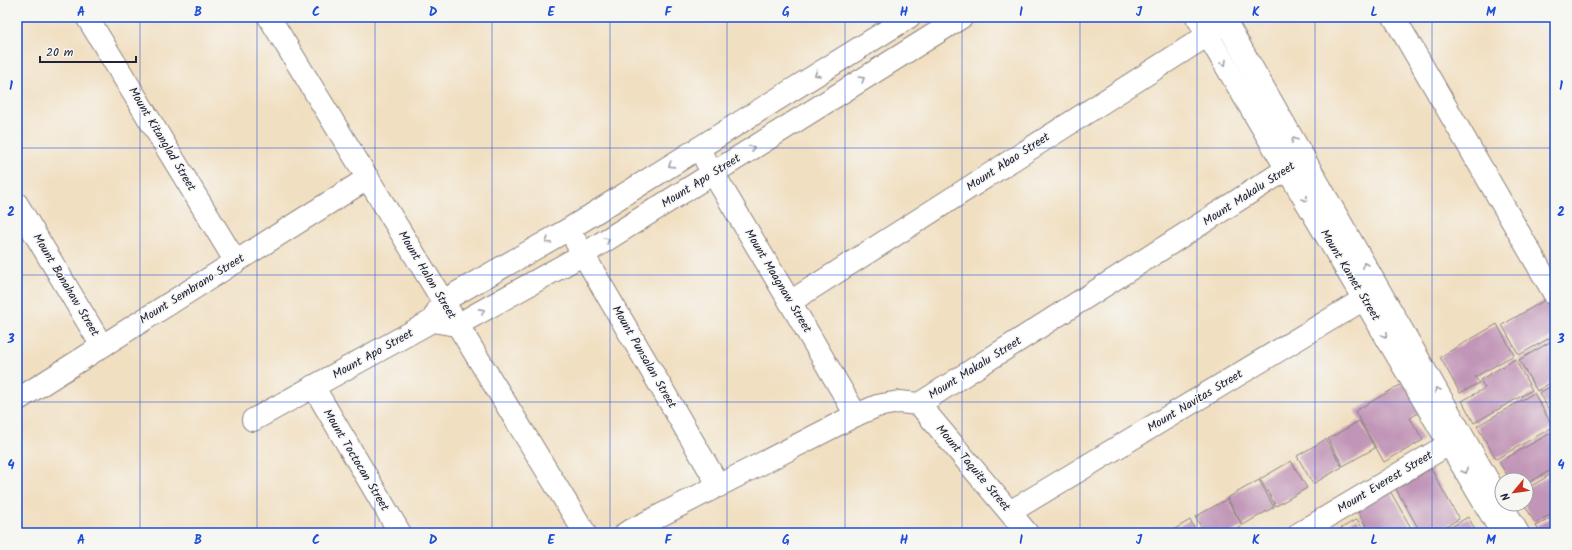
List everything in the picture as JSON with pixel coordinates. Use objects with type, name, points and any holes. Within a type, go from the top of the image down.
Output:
[{"type":"street","name":"Mount Kitanglad Street","points":[[87,17],[236,262]]},
{"type":"street","name":"Mount Halon Street","points":[[269,17],[585,533]]},
{"type":"street","points":[[457,325],[432,321],[443,301],[569,229],[909,17]]},
{"type":"street","name":"Mount Apo Street","points":[[457,325],[584,254],[962,17]]},
{"type":"street","points":[[1394,17],[1555,295]]},
{"type":"street","name":"Mount Abao Street","points":[[790,302],[1202,26],[1224,19]]},
{"type":"street","name":"Mount Kamet Street","points":[[1224,19],[1296,164],[1372,294],[1454,420],[1518,533]]},
{"type":"street","name":"Mount Kamet Street","points":[[1202,26],[1296,164]]},
{"type":"street","name":"Mount Maagnaw Street","points":[[698,148],[856,415]]},
{"type":"street","name":"Mount Makalu Street","points":[[626,533],[856,415],[877,406],[899,402],[919,404],[1296,164]]},
{"type":"street","name":"Mount Sembrano Street","points":[[17,400],[368,178]]},
{"type":"street","name":"Mount Banahaw Street","points":[[17,204],[102,346]]},
{"type":"street","name":"Mount Punsalan Street","points":[[569,229],[718,486]]},
{"type":"street","name":"Mount Kamet Street","points":[[1372,294],[1449,444],[1502,533]]},
{"type":"street","name":"Mount Navitas Street","points":[[1010,512],[1372,294]]},
{"type":"street","name":"Mount Apo Street","points":[[253,420],[432,321]]},
{"type":"street","name":"Mount Toctocan Street","points":[[313,386],[400,533]]},
{"type":"street","name":"Mount Taquite Street","points":[[919,404],[1027,533]]},
{"type":"street","points":[[1449,444],[1454,420]]},
{"type":"street","name":"Mount Everest Street","points":[[1300,533],[1449,444]]},
{"type":"building","points":[[1545,300],[1555,317],[1555,335],[1519,355],[1502,325]]},
{"type":"building","points":[[1497,324],[1514,355],[1475,377],[1479,383],[1460,393],[1440,357]]},
{"type":"building","points":[[1555,339],[1555,380],[1537,391],[1519,360]]},
{"type":"building","points":[[1515,359],[1532,390],[1474,423],[1462,401],[1485,388],[1480,380]]},
{"type":"building","points":[[1407,381],[1423,410],[1410,418],[1423,440],[1384,462],[1355,411]]},
{"type":"building","points":[[1555,384],[1555,420],[1539,393]]},
{"type":"building","points":[[1534,393],[1553,427],[1496,459],[1477,426]]},
{"type":"building","points":[[1359,421],[1375,448],[1343,466],[1328,439]]},
{"type":"building","points":[[1551,433],[1555,441],[1555,468],[1534,480],[1534,472],[1505,472],[1499,462]]},
{"type":"building","points":[[1326,439],[1342,467],[1313,484],[1297,456]]},
{"type":"building","points":[[1291,461],[1307,488],[1276,506],[1260,479]]},
{"type":"building","points":[[1431,469],[1459,519],[1434,533],[1421,533],[1396,489]]},
{"type":"building","points":[[1555,472],[1555,512],[1535,523],[1529,512],[1534,512],[1534,484]]},
{"type":"building","points":[[1259,480],[1274,507],[1243,525],[1227,498]]},
{"type":"building","points":[[1389,489],[1414,533],[1370,533],[1356,508]]},
{"type":"building","points":[[1227,499],[1242,526],[1230,533],[1205,533],[1195,517]]},
{"type":"building","points":[[1555,516],[1555,533],[1540,533],[1536,526]]},
{"type":"building","points":[[1468,517],[1477,533],[1441,533]]},
{"type":"building","points":[[1357,519],[1365,533],[1333,533]]},
{"type":"building","points":[[1190,520],[1197,533],[1168,533]]}]
